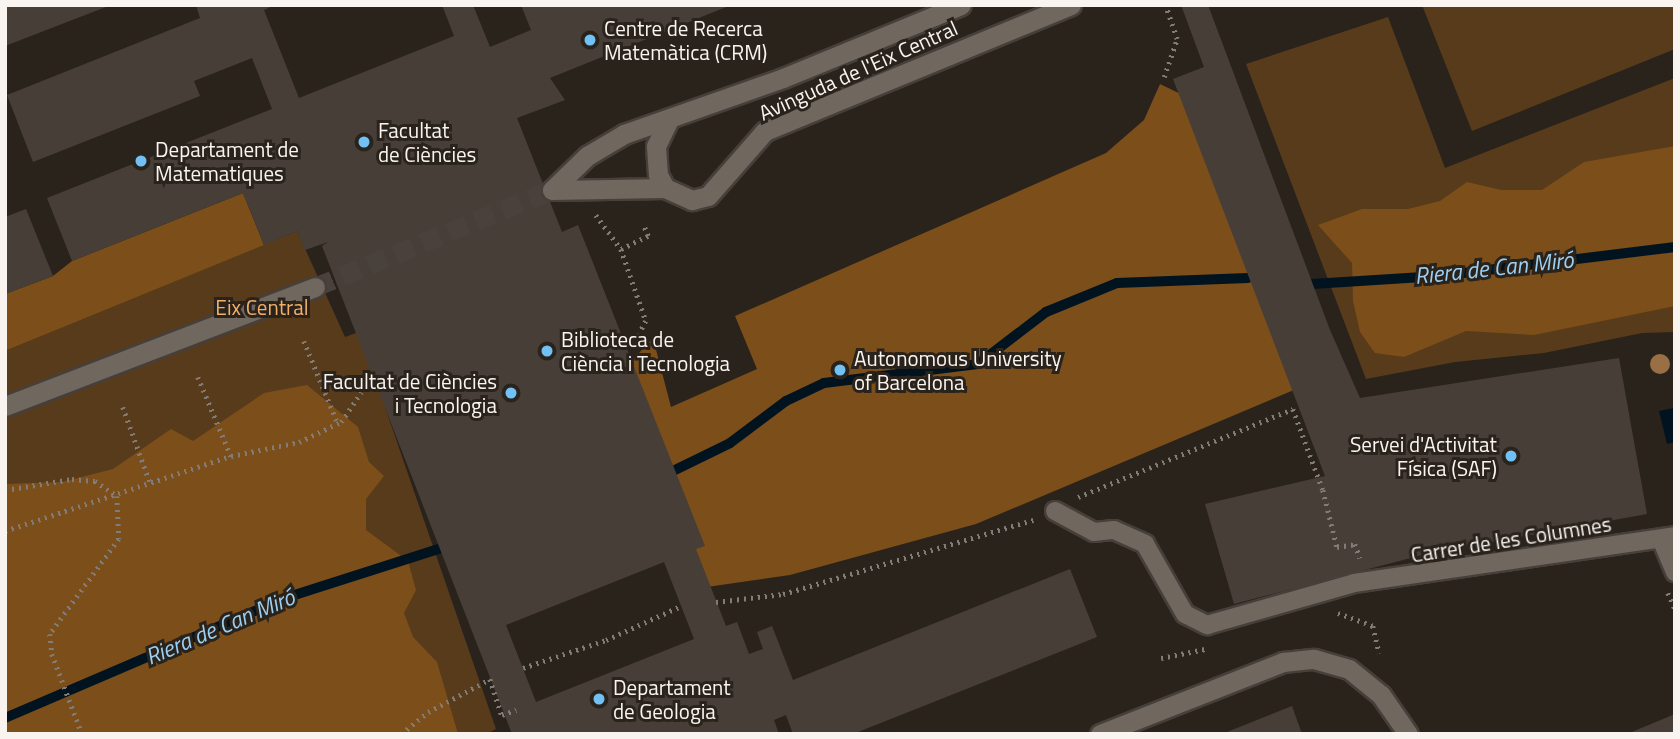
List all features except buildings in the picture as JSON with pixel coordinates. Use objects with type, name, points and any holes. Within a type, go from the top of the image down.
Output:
[{"type":"street","name":"Avinguda de l'Eix Central","points":[[961,5],[669,120],[609,140],[552,190],[665,188],[692,200],[708,196],[765,131],[1071,5]]},
{"type":"street","points":[[665,188],[657,168],[656,146],[669,120]]},
{"type":"street","points":[[5,406],[315,287]]},
{"type":"street","points":[[1100,734],[1283,662],[1314,659],[1349,669],[1381,695],[1408,734]]},
{"type":"lane","name":"Carrer de les Columnes","points":[[1055,512],[1094,532],[1114,530],[1144,544],[1185,614],[1207,625],[1354,583],[1668,538]]},
{"type":"lane","points":[[1668,538],[1675,572]]},
{"type":"path","points":[[1164,77],[1177,39],[1167,10]]},
{"type":"path","points":[[593,211],[621,249],[646,321],[639,334]]},
{"type":"path","points":[[621,249],[648,236],[643,224]]},
{"type":"path","points":[[304,341],[338,424]]},
{"type":"path","points":[[198,377],[232,456]]},
{"type":"path","points":[[5,531],[151,485],[232,456],[299,442],[338,424],[361,392]]},
{"type":"path","points":[[123,407],[151,485]]},
{"type":"path","points":[[716,602],[783,594],[894,559],[991,536],[1055,512],[1098,485],[1293,409],[1323,490],[1337,547],[1355,544],[1361,561],[1353,563]]},
{"type":"path","points":[[5,490],[72,479],[95,481],[117,496]]},
{"type":"path","points":[[82,734],[59,674],[50,634],[118,539],[117,496]]},
{"type":"path","points":[[523,668],[606,640],[681,606]]},
{"type":"path","points":[[1334,612],[1373,626],[1379,653]]},
{"type":"path","points":[[401,734],[428,712],[491,679],[502,715],[516,710]]},
{"type":"green space","points":[[1422,5],[1675,5],[1675,49],[1472,131]]},
{"type":"green space","points":[[1388,17],[1445,168],[1675,78],[1675,332],[1642,333],[1544,353],[1455,362],[1366,379],[1246,64]]},
{"type":"green space","name":"Eix Central","points":[[297,231],[345,337],[359,332],[496,729],[486,734],[5,734],[5,351]]},
{"type":"shaded area","points":[[1160,84],[1189,98],[1301,387],[976,524],[790,575],[700,588],[625,368],[653,338],[671,407],[757,369],[735,316],[1106,153],[1144,120]]},
{"type":"shaded area","points":[[1675,146],[1675,306],[1534,335],[1466,331],[1404,357],[1375,353],[1360,332],[1353,301],[1352,263],[1318,225],[1362,209],[1408,209],[1440,201],[1467,182],[1501,190],[1542,190],[1584,162]]},
{"type":"shaded area","points":[[243,193],[264,245],[5,351],[5,294],[53,276],[72,261]]},
{"type":"shaded area","points":[[307,385],[358,427],[369,462],[384,476],[366,499],[366,530],[408,561],[416,590],[404,613],[413,637],[437,662],[458,734],[5,734],[5,484],[62,482],[113,469],[171,429],[193,441],[264,393]]},
{"type":"water","points":[[1674,408],[1675,442],[1667,444],[1659,411]]},
{"type":"waterway","name":"Riera de Can Miró","points":[[1312,284],[1439,276],[1675,247]]},
{"type":"waterway","name":"Riera de Can Miró","points":[[675,470],[730,443],[786,401],[824,383],[978,364],[1046,312],[1117,283],[1248,278]]},
{"type":"waterway","name":"Riera de Can Miró","points":[[5,718],[282,599],[439,549]]},
{"type":"tunnel","points":[[315,287],[552,190]]},
{"type":"place","name":"Centre de Recerca Matemàtica (CRM)","points":[[590,40]]},
{"type":"place","name":"Facultat de Ciències","points":[[364,142]]},
{"type":"place","name":"Departament de Matematiques","points":[[141,161]]},
{"type":"place","name":"Biblioteca de Ciència i Tecnologia","points":[[547,351]]},
{"type":"place","name":"Autonomous University of Barcelona","points":[[840,370]]},
{"type":"place","name":"Facultat de Ciències i Tecnologia","points":[[511,393]]},
{"type":"place","name":"Servei d'Activitat Física (SAF)","points":[[1511,456]]},
{"type":"place","name":"Departament de Geologia","points":[[599,699]]}]
